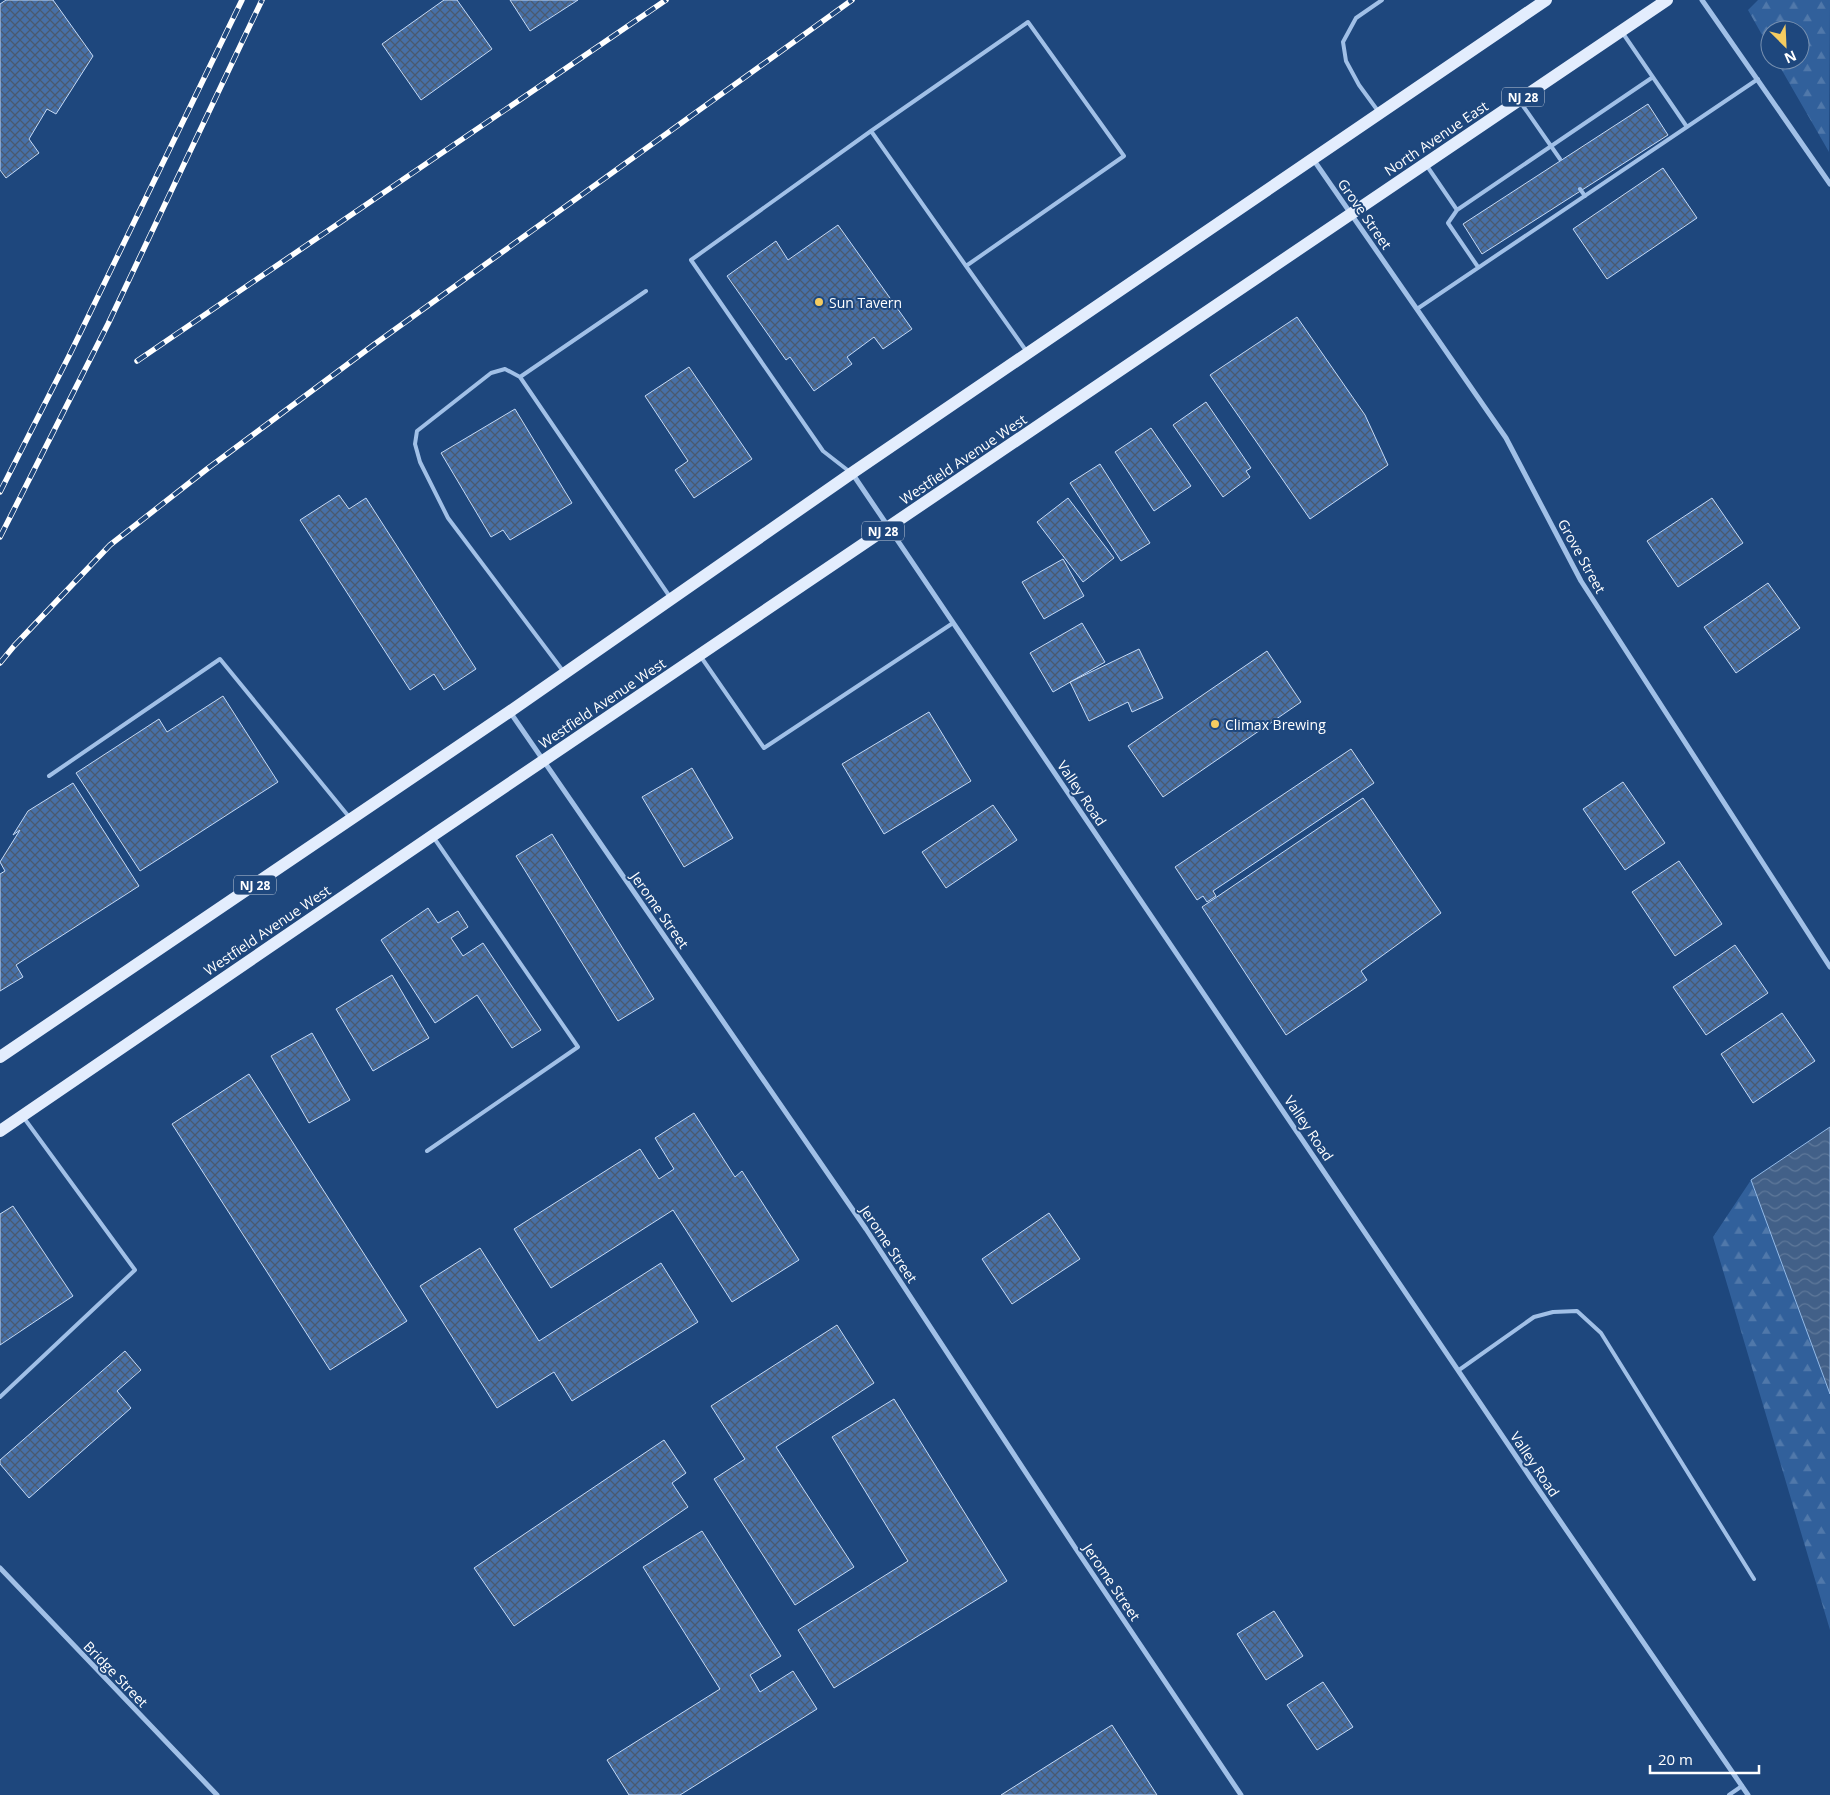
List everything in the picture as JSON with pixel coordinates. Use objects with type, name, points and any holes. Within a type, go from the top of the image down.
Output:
[{"type":"main road","name":"NJ 28","points":[[0,1057],[510,712],[852,473],[1546,0]]},
{"type":"main road","name":"North Avenue East","points":[[1223,301],[1667,0]]},
{"type":"main road","name":"Westfield Avenue West","points":[[0,1131],[432,836],[1223,301]]},
{"type":"street","points":[[1702,0],[1830,184]]},
{"type":"street","name":"Grove Street","points":[[1312,158],[1506,438],[1581,581],[1830,967]]},
{"type":"street","name":"Valley Road","points":[[852,473],[1748,1795]]},
{"type":"street","name":"Jerome Street","points":[[510,712],[866,1229],[1076,1549],[1241,1795]]},
{"type":"street","name":"Bridge Street","points":[[0,1568],[216,1795]]},
{"type":"lane","points":[[1379,113],[1359,85],[1346,61],[1343,42],[1356,18],[1382,0]]},
{"type":"lane","points":[[852,473],[823,451],[691,260],[871,131],[1028,22],[1124,156],[966,266]]},
{"type":"lane","points":[[1621,31],[1687,127]]},
{"type":"lane","points":[[1478,268],[1448,223],[1457,210],[1653,77]]},
{"type":"lane","points":[[1417,309],[1758,79]]},
{"type":"lane","points":[[1519,100],[1560,159]]},
{"type":"lane","points":[[871,131],[1028,353]]},
{"type":"lane","points":[[1425,164],[1457,210]]},
{"type":"lane","points":[[1580,189],[1585,196]]},
{"type":"lane","points":[[520,377],[646,291]]},
{"type":"lane","points":[[565,674],[448,518],[427,477],[415,444],[417,431],[491,373],[505,369],[520,377],[671,599]]},
{"type":"lane","points":[[700,655],[764,748],[953,623]]},
{"type":"lane","points":[[49,776],[220,658],[351,820]]},
{"type":"lane","points":[[427,1151],[578,1047],[432,836]]},
{"type":"lane","points":[[0,1397],[135,1270],[22,1116]]},
{"type":"lane","points":[[1459,1370],[1534,1317],[1552,1312],[1577,1311],[1601,1333],[1754,1579]]},
{"type":"lane","points":[[1729,1795],[1742,1786]]},
{"type":"green space","points":[[1758,0],[1830,0],[1829,152],[1782,70],[1810,70],[1810,20],[1760,20],[1760,31],[1748,10]]},
{"type":"green space","points":[[1751,1180],[1830,1394],[1830,1630],[1713,1237]]},
{"type":"water","points":[[1830,1127],[1830,1394],[1751,1180]]},
{"type":"building","points":[[6,0],[53,0],[93,56],[56,114],[47,109],[29,139],[39,153],[6,178],[0,170],[0,4]]},
{"type":"building","points":[[444,0],[457,0],[492,49],[421,100],[382,44]]},
{"type":"building","points":[[510,0],[578,0],[530,31]]},
{"type":"building","points":[[1648,104],[1668,135],[1482,254],[1463,224]]},
{"type":"building","points":[[1663,168],[1697,218],[1607,279],[1573,229]]},
{"type":"building","name":"Sun Tavern","points":[[838,225],[912,329],[883,349],[874,337],[847,357],[852,364],[814,391],[790,357],[786,360],[727,276],[776,241],[788,260]]},
{"type":"building","points":[[1297,317],[1365,415],[1388,465],[1310,519],[1210,375]]},
{"type":"building","points":[[689,367],[752,459],[694,498],[675,470],[688,461],[645,396]]},
{"type":"building","points":[[1206,402],[1251,468],[1246,471],[1250,477],[1223,497],[1173,425]]},
{"type":"building","points":[[515,409],[572,503],[510,540],[503,530],[491,537],[441,453]]},
{"type":"building","points":[[1151,428],[1191,486],[1154,511],[1115,452]]},
{"type":"building","points":[[1100,464],[1150,543],[1121,561],[1070,483]]},
{"type":"building","points":[[339,495],[349,509],[366,498],[476,669],[444,690],[434,674],[410,690],[300,520]]},
{"type":"building","points":[[1068,498],[1114,558],[1083,582],[1037,522]]},
{"type":"building","points":[[1712,498],[1743,543],[1678,587],[1647,541]]},
{"type":"building","points":[[1063,559],[1084,596],[1044,619],[1022,582]]},
{"type":"building","points":[[1768,583],[1800,628],[1736,673],[1704,627]]},
{"type":"building","points":[[1082,623],[1105,662],[1053,692],[1030,653]]},
{"type":"building","points":[[1139,649],[1163,698],[1132,712],[1128,702],[1089,721],[1070,682]]},
{"type":"building","name":"Climax Brewing","points":[[1267,651],[1301,702],[1163,797],[1128,746]]},
{"type":"building","points":[[223,696],[278,782],[140,871],[76,773],[159,719],[167,732]]},
{"type":"building","points":[[929,712],[971,781],[884,834],[842,764]]},
{"type":"building","points":[[1351,749],[1374,783],[1213,891],[1216,896],[1207,902],[1203,896],[1197,900],[1175,867]]},
{"type":"building","points":[[692,768],[733,838],[684,867],[642,797]]},
{"type":"building","points":[[1623,782],[1665,843],[1625,870],[1583,809]]},
{"type":"building","points":[[73,783],[139,886],[16,965],[23,977],[0,991],[0,874],[5,871],[0,862],[20,830],[13,835],[28,811]]},
{"type":"building","points":[[1363,798],[1441,913],[1361,971],[1367,980],[1286,1035],[1202,907]]},
{"type":"building","points":[[993,805],[1017,840],[946,888],[922,852]]},
{"type":"building","points":[[552,834],[654,999],[618,1021],[516,856]]},
{"type":"building","points":[[1679,861],[1722,924],[1675,956],[1632,892]]},
{"type":"building","points":[[428,908],[438,923],[458,911],[468,927],[451,938],[463,956],[483,943],[541,1030],[512,1048],[477,995],[435,1023],[381,940]]},
{"type":"building","points":[[1735,945],[1768,993],[1706,1035],[1673,987]]},
{"type":"building","points":[[392,975],[429,1038],[373,1071],[336,1009]]},
{"type":"building","points":[[1782,1013],[1815,1061],[1753,1103],[1721,1054]]},
{"type":"building","points":[[312,1033],[350,1100],[309,1123],[271,1056]]},
{"type":"building","points":[[249,1074],[407,1321],[330,1370],[172,1124]]},
{"type":"building","points":[[694,1113],[735,1177],[742,1171],[799,1260],[732,1302],[673,1210],[551,1288],[514,1229],[640,1149],[659,1179],[674,1169],[655,1138]]},
{"type":"building","points":[[13,1206],[73,1296],[0,1345],[0,1214]]},
{"type":"building","points":[[1049,1213],[1080,1259],[1012,1304],[982,1259]]},
{"type":"building","points":[[480,1248],[539,1341],[661,1263],[698,1322],[572,1401],[554,1372],[497,1408],[420,1286]]},
{"type":"building","points":[[837,1325],[874,1383],[776,1447],[854,1567],[795,1605],[714,1479],[745,1459],[711,1406]]},
{"type":"building","points":[[125,1351],[141,1370],[117,1391],[131,1408],[29,1498],[0,1464],[0,1460]]},
{"type":"building","points":[[894,1399],[1007,1581],[834,1688],[798,1630],[908,1561],[832,1437]]},
{"type":"building","points":[[664,1440],[686,1473],[672,1483],[688,1507],[514,1626],[474,1568]]},
{"type":"building","points":[[702,1531],[781,1656],[750,1675],[760,1692],[793,1671],[817,1709],[680,1795],[629,1795],[607,1760],[720,1689],[643,1567]]},
{"type":"building","points":[[1274,1611],[1303,1656],[1266,1680],[1237,1634]]},
{"type":"building","points":[[1323,1682],[1353,1727],[1317,1750],[1287,1705]]},
{"type":"building","points":[[1112,1725],[1157,1795],[1001,1795]]},
{"type":"railway","points":[[0,492],[70,354],[242,0]]},
{"type":"railway","points":[[0,537],[108,324],[262,0]]},
{"type":"railway","points":[[137,361],[666,0]]},
{"type":"railway","points":[[0,663],[110,545],[207,469],[372,346],[852,0]]},
{"type":"place","name":"Sun Tavern","points":[[819,302]]},
{"type":"place","name":"Climax Brewing","points":[[1215,724]]}]
